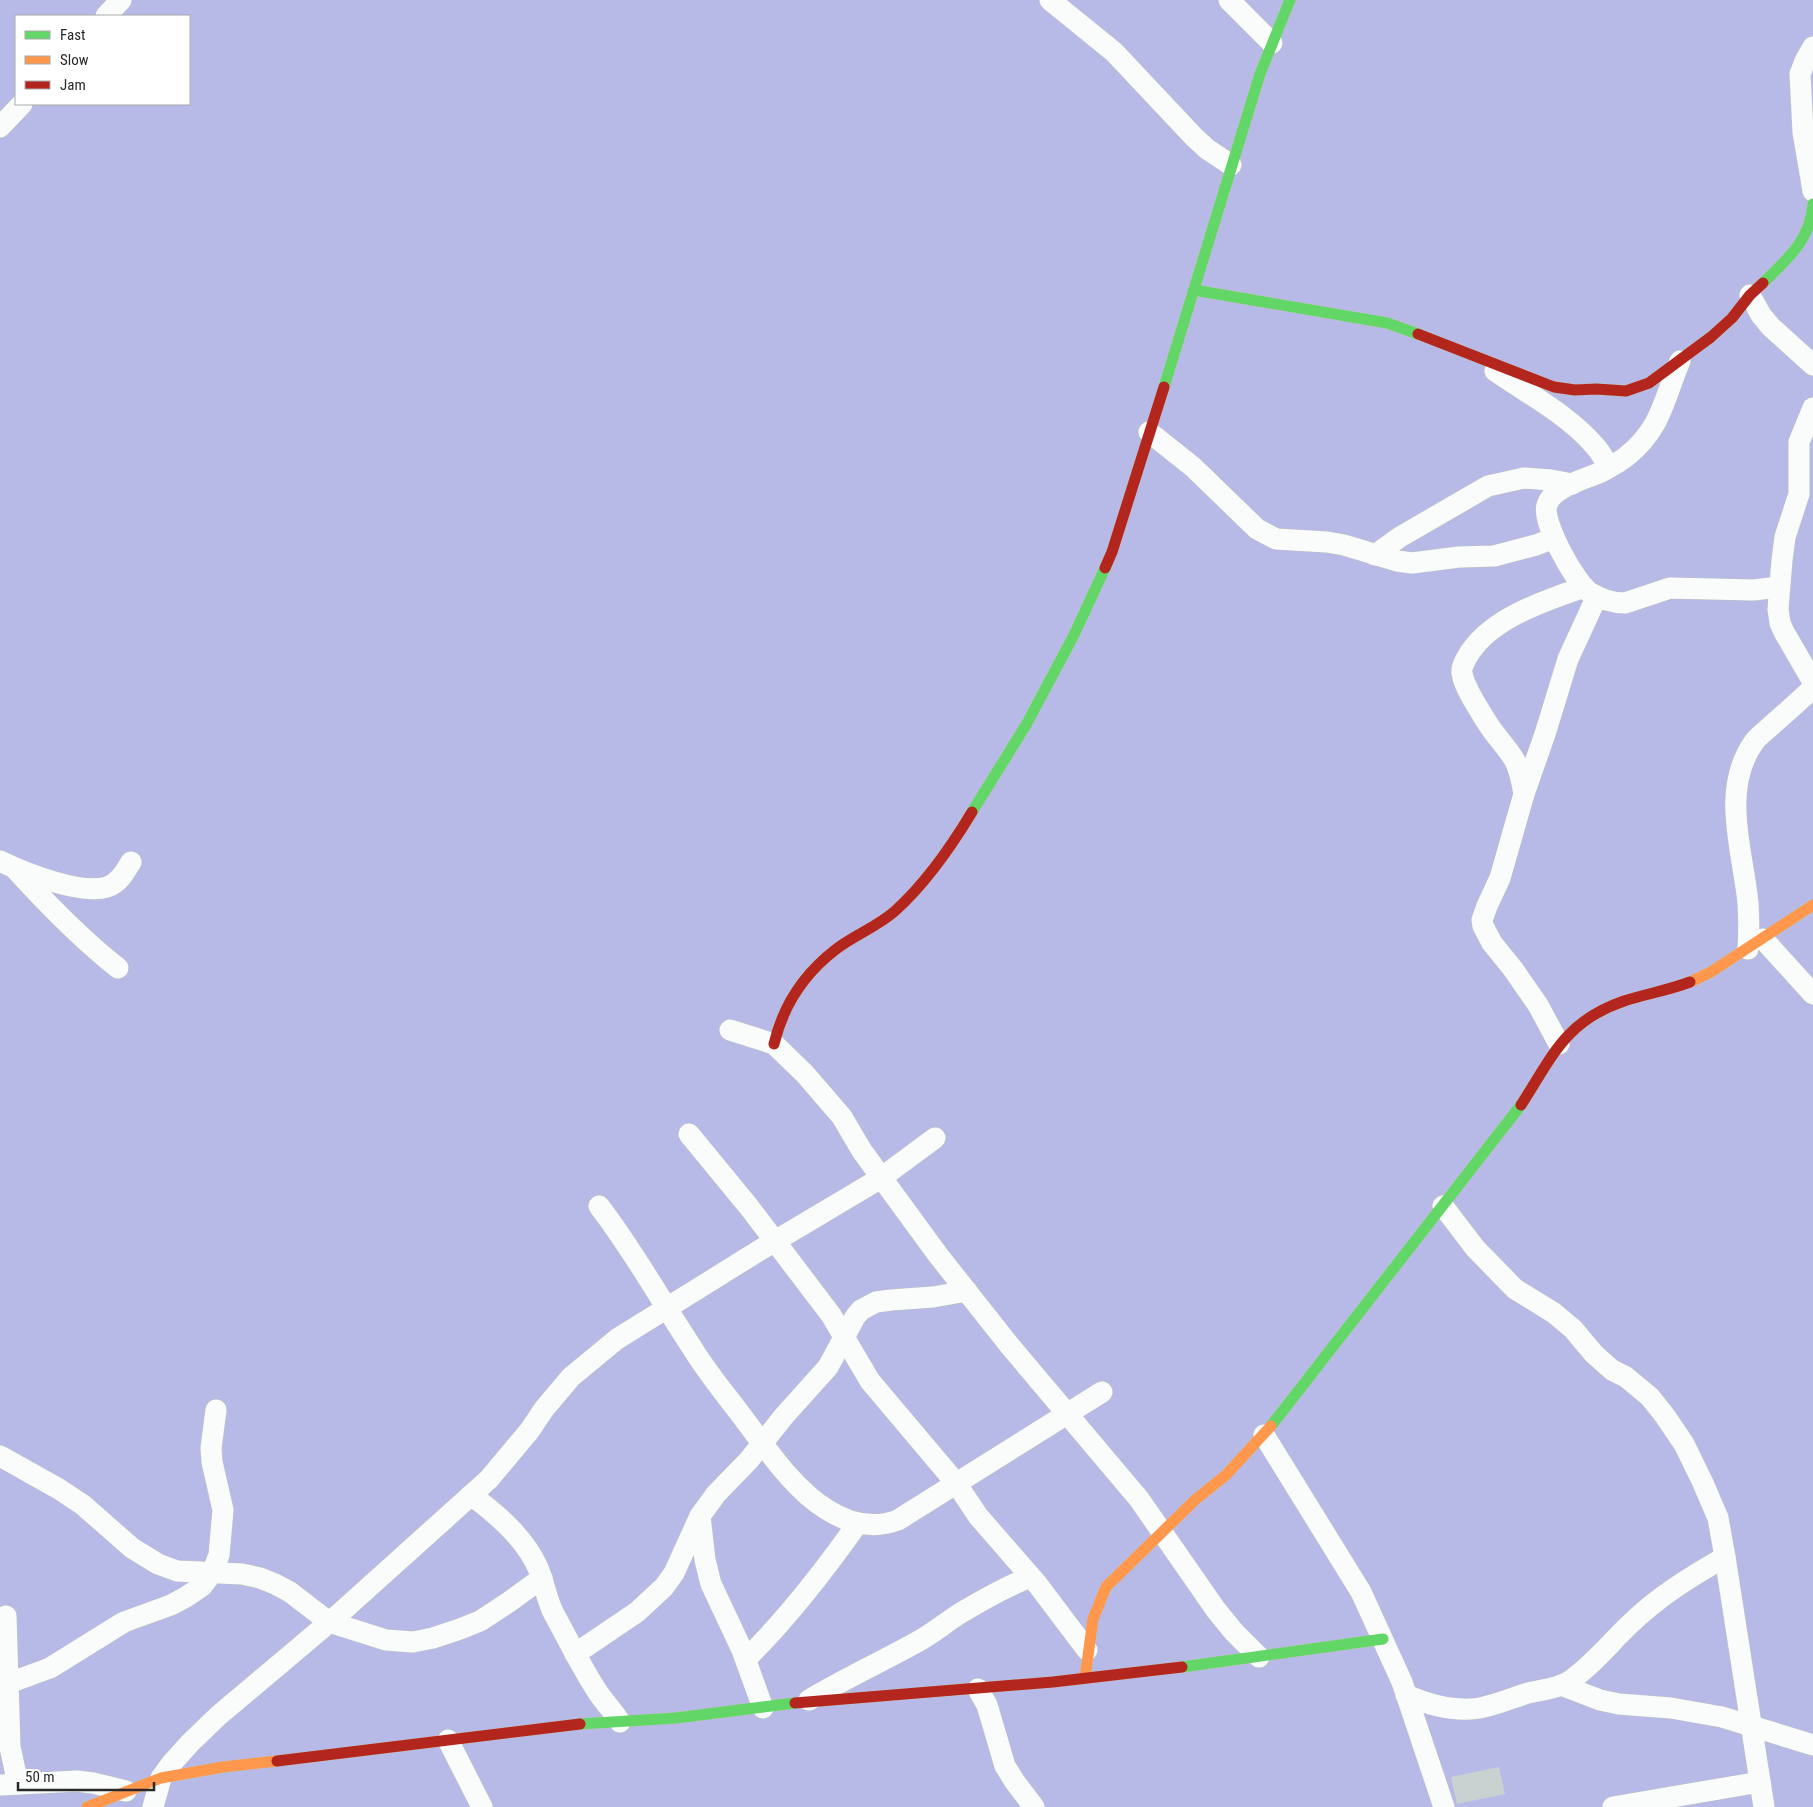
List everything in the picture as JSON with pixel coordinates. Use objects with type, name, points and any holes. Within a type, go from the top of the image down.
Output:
[{"type":"street","points":[[107,15],[121,0]]},
{"type":"street","points":[[1050,0],[1114,52],[1194,137],[1231,166]]},
{"type":"street","points":[[1229,0],[1272,43]]},
{"type":"street","points":[[774,1044],[787,1006],[794,993],[807,977],[836,950],[879,924],[913,893],[953,843],[1048,686],[1112,552],[1260,74],[1290,0]]},
{"type":"street","points":[[1813,47],[1800,74],[1803,132],[1813,191]]},
{"type":"street","points":[[0,127],[21,105]]},
{"type":"street","points":[[1194,290],[1388,323],[1554,386],[1575,390],[1626,391],[1649,383],[1712,336],[1732,318],[1750,295],[1793,254],[1803,240],[1812,218],[1813,204]]},
{"type":"street","points":[[1750,295],[1761,315],[1771,327],[1813,365]]},
{"type":"street","points":[[1474,356],[1574,426],[1594,445],[1609,467]]},
{"type":"street","points":[[1590,592],[1554,538],[1547,522],[1546,505],[1554,494],[1609,467],[1641,444],[1653,428],[1665,403],[1671,381],[1680,361]]},
{"type":"street","points":[[1813,408],[1799,442],[1799,494],[1785,537],[1778,609],[1780,623],[1813,682]]},
{"type":"street","points":[[1149,432],[1193,467],[1257,529],[1276,539],[1327,542],[1344,545],[1397,561],[1412,562],[1494,556],[1536,545],[1554,538]]},
{"type":"street","points":[[1375,555],[1400,537],[1488,486],[1524,478],[1572,484]]},
{"type":"street","points":[[1524,794],[1522,780],[1514,760],[1491,729],[1462,675],[1464,664],[1471,650],[1496,627],[1522,611],[1552,598],[1590,592],[1618,603],[1625,603],[1670,588],[1753,590],[1779,587]]},
{"type":"street","points":[[1559,1044],[1538,1005],[1492,943],[1483,926],[1483,915],[1500,878],[1524,794],[1590,592]]},
{"type":"street","points":[[1813,688],[1755,741],[1746,755],[1740,772],[1737,792],[1736,824],[1748,902],[1749,930],[1755,944],[1813,994]]},
{"type":"street","points":[[8,865],[70,886],[95,888],[108,887],[115,882],[123,875],[131,862]]},
{"type":"street","points":[[8,865],[83,939],[118,968]]},
{"type":"street","points":[[1085,1678],[1091,1630],[1106,1588],[1195,1500],[1226,1475],[1264,1435],[1514,1116],[1534,1086],[1542,1067],[1559,1044],[1580,1024],[1610,1006],[1682,985],[1702,977],[1813,905]]},
{"type":"street","points":[[730,1030],[774,1044],[805,1074],[842,1117],[881,1178],[966,1291],[1139,1499],[1216,1610],[1234,1632],[1259,1657]]},
{"type":"street","points":[[689,1134],[749,1207],[831,1315],[870,1380],[956,1484],[978,1516],[1056,1608],[1087,1650]]},
{"type":"street","points":[[152,1807],[161,1778],[172,1763],[218,1716],[329,1622],[489,1479],[571,1377],[617,1339],[881,1178],[935,1138]]},
{"type":"street","points":[[599,1206],[620,1234],[691,1347],[762,1444],[814,1500],[827,1510],[858,1523],[873,1526],[886,1525],[898,1520],[1102,1392]]},
{"type":"street","points":[[1443,1206],[1475,1248],[1515,1289],[1554,1313],[1573,1329],[1600,1360],[1650,1397],[1666,1416],[1684,1444],[1718,1518],[1764,1807]]},
{"type":"street","points":[[575,1654],[637,1612],[664,1587],[674,1573],[700,1516],[716,1494],[749,1460],[784,1416],[828,1368],[844,1336],[861,1310],[876,1302],[933,1297],[966,1291]]},
{"type":"street","points":[[8,1683],[50,1668],[124,1622],[171,1605],[186,1597],[202,1586],[212,1573],[219,1555],[223,1510],[212,1462],[211,1448],[216,1410]]},
{"type":"street","points":[[1264,1435],[1361,1592],[1406,1695],[1444,1807]]},
{"type":"street","points":[[0,1456],[59,1489],[75,1500],[132,1548],[158,1564],[177,1571],[242,1574],[275,1584],[308,1604],[329,1622],[386,1640],[412,1642],[433,1638],[480,1621],[542,1578]]},
{"type":"street","points":[[471,1495],[507,1526],[526,1548],[542,1578],[552,1611],[575,1654],[600,1696],[620,1722]]},
{"type":"street","points":[[700,1516],[705,1560],[711,1584],[746,1659],[763,1708]]},
{"type":"street","points":[[746,1659],[766,1639],[813,1583],[858,1523]]},
{"type":"street","points":[[1406,1695],[1419,1701],[1440,1706],[1471,1709],[1493,1705],[1568,1682],[1658,1598],[1725,1557]]},
{"type":"street","points":[[804,1703],[844,1679],[872,1667],[917,1642],[1000,1590],[1030,1576]]},
{"type":"street","points":[[6,1616],[10,1747],[9,1784],[77,1781],[126,1791]]},
{"type":"street","points":[[87,1807],[161,1778],[223,1767],[572,1724],[676,1718],[804,1703],[1085,1678],[1259,1657],[1383,1639]]},
{"type":"street","points":[[1561,1685],[1614,1703],[1697,1711],[1751,1724],[1813,1745]]},
{"type":"street","points":[[978,1689],[987,1705],[1005,1766],[1034,1807]]},
{"type":"street","points":[[448,1740],[482,1807]]},
{"type":"street","points":[[1613,1807],[1760,1782]]},
{"type":"shaded area","points":[[0,0],[1813,0],[1813,1807],[0,1807]]},
{"type":"building","points":[[1499,1767],[1505,1794],[1457,1804],[1451,1777]]},
{"type":"traffic: fast","points":[[1164,387],[1260,74],[1290,0]]},
{"type":"traffic: fast","points":[[1763,283],[1789,257],[1802,239],[1811,217],[1813,204]]},
{"type":"traffic: fast","points":[[1194,290],[1387,323],[1418,334]]},
{"type":"traffic: fast","points":[[972,812],[1026,725],[1074,635],[1105,568]]},
{"type":"traffic: fast","points":[[1271,1426],[1521,1105]]},
{"type":"traffic: fast","points":[[1182,1667],[1383,1639]]},
{"type":"traffic: fast","points":[[580,1724],[676,1718],[795,1703]]},
{"type":"traffic: slow","points":[[1690,982],[1711,972],[1813,905]]},
{"type":"traffic: slow","points":[[1085,1678],[1093,1619],[1106,1587],[1195,1500],[1226,1475],[1271,1426]]},
{"type":"traffic: slow","points":[[87,1807],[161,1778],[223,1767],[277,1761]]},
{"type":"traffic: jam","points":[[1418,334],[1554,387],[1575,390],[1626,391],[1649,383],[1711,337],[1732,318],[1750,295],[1763,283]]},
{"type":"traffic: jam","points":[[1105,568],[1112,552],[1164,387]]},
{"type":"traffic: jam","points":[[774,1044],[789,1004],[804,980],[835,950],[895,911],[917,889],[937,864],[972,812]]},
{"type":"traffic: jam","points":[[1521,1105],[1562,1042],[1587,1019],[1604,1009],[1624,1001],[1690,982]]},
{"type":"traffic: jam","points":[[795,1703],[1053,1682],[1182,1667]]},
{"type":"traffic: jam","points":[[277,1761],[580,1724]]}]
